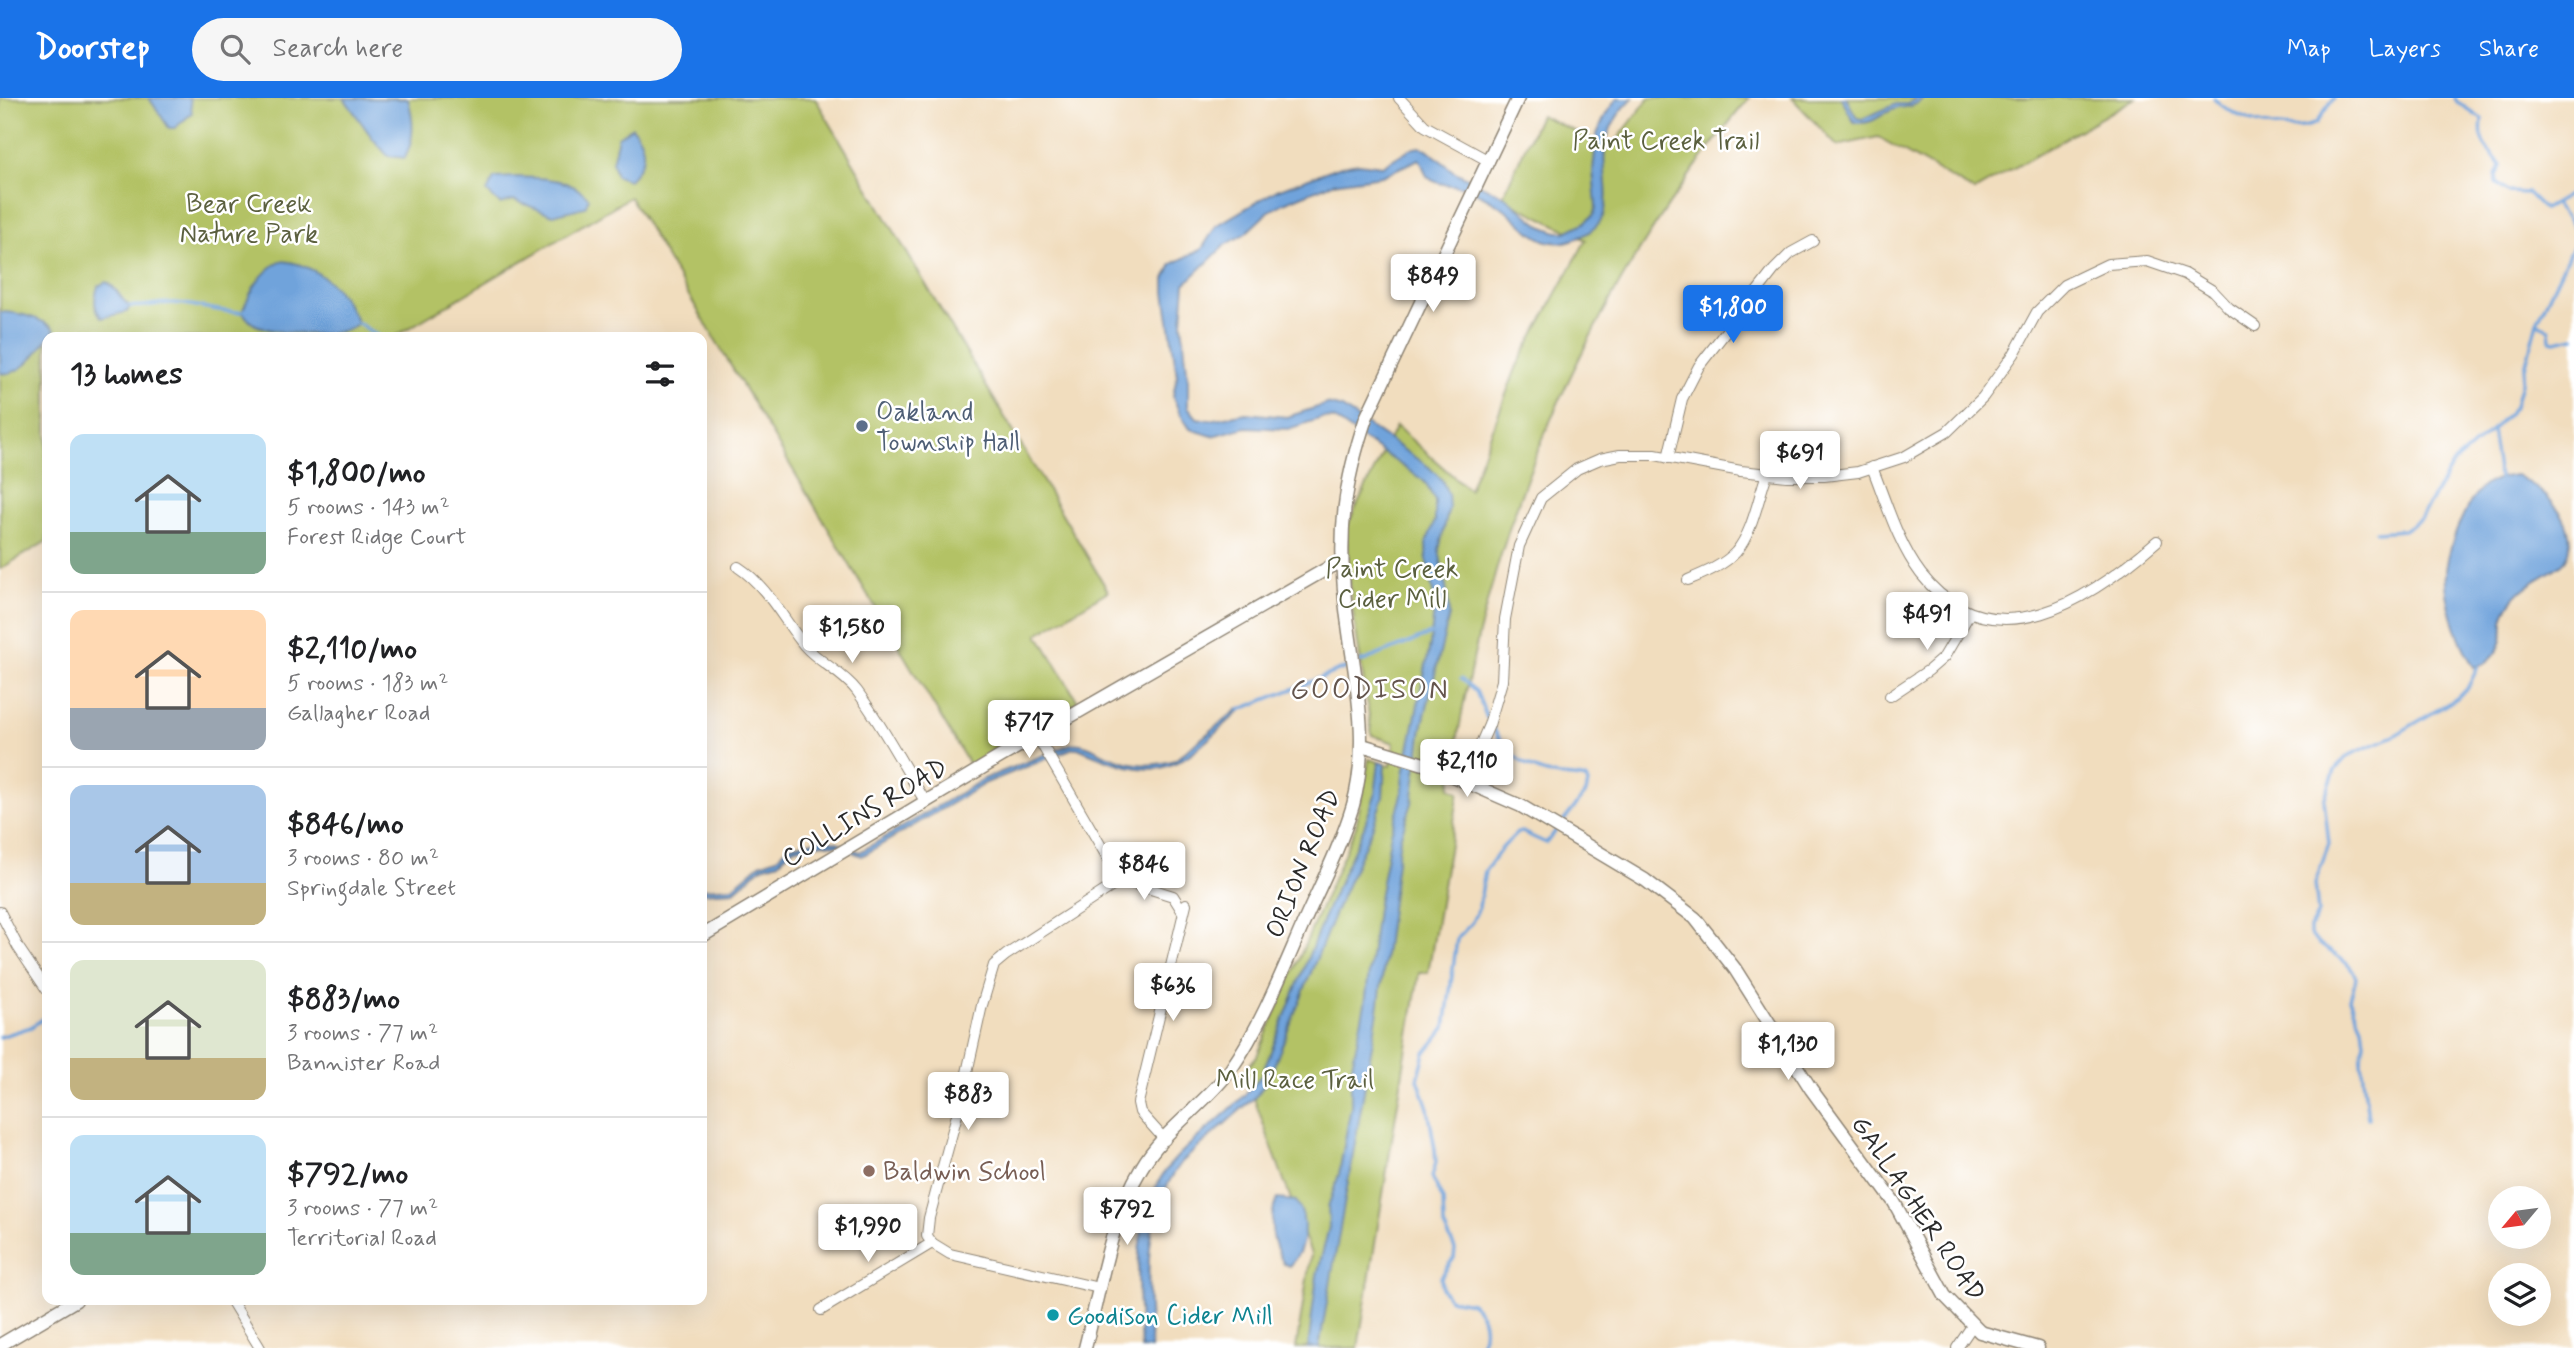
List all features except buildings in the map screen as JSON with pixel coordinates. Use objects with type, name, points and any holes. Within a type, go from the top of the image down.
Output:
[{"type":"street","points":[[1399,98],[1425,126],[1489,161]]},
{"type":"street","name":"ORION ROAD","points":[[1084,1348],[1125,1200],[1143,1165],[1229,1072],[1264,1014],[1352,806],[1362,746],[1358,683],[1345,602],[1342,518],[1357,444],[1366,418],[1518,98]]},
{"type":"street","points":[[1668,458],[1682,399],[1699,366],[1774,270],[1791,253],[1813,241]]},
{"type":"street","points":[[1465,780],[1489,725],[1503,681],[1505,619],[1519,546],[1541,498],[1577,470],[1600,459],[1620,455],[1668,458],[1766,474],[1824,477],[1904,457],[1947,432],[1983,397],[2014,354],[2037,312],[2064,285],[2108,264],[2147,261],[2185,274],[2213,291],[2230,308],[2255,326]]},
{"type":"street","points":[[1872,467],[1907,552],[1920,573],[1941,596],[1970,613],[1983,617],[2011,619],[2052,612],[2121,573],[2157,541]]},
{"type":"street","points":[[1688,580],[1713,569],[1735,553],[1745,538],[1766,474]]},
{"type":"street","name":"COLLINS ROAD","points":[[707,933],[1037,736],[1342,560]]},
{"type":"street","points":[[738,567],[762,588],[816,658],[838,672],[856,689],[925,802]]},
{"type":"street","points":[[1890,696],[1944,657],[1970,613]]},
{"type":"street","points":[[1037,736],[1113,867],[1116,878],[1114,886],[994,965],[929,1218],[927,1237],[950,1254],[1099,1288]]},
{"type":"street","name":"GALLAGHER ROAD","points":[[1362,746],[1427,765],[1521,806],[1645,880],[1695,918],[1727,957],[1817,1097],[1895,1202],[1945,1297],[1980,1332],[2038,1348]]},
{"type":"street","points":[[1116,878],[1173,896],[1184,908],[1138,1103],[1140,1112],[1165,1140]]},
{"type":"street","points":[[0,912],[18,947],[42,983]]},
{"type":"street","points":[[821,1310],[932,1243]]},
{"type":"street","points":[[0,1345],[68,1305]]},
{"type":"street","points":[[234,1305],[260,1348]]},
{"type":"street","points":[[1957,1348],[1972,1326]]},
{"type":"green space","name":"Bear Creek Nature Park","points":[[0,98],[815,98],[1108,591],[1038,634],[1078,702],[970,766],[630,197],[402,332],[42,332],[42,544],[0,569]]},
{"type":"green space","points":[[1649,98],[1749,98],[1690,175],[1637,254],[1590,336],[1550,422],[1516,509],[1488,600],[1466,693],[1450,788],[1459,792],[1428,973],[1419,973],[1358,1348],[1296,1348],[1311,1254],[1244,1071],[1257,1056],[1356,826],[1369,759],[1391,766],[1394,743],[1372,735],[1351,599],[1346,528],[1396,426],[1469,490],[1517,366],[1586,240],[1502,198],[1540,115],[1611,148]]},
{"type":"green space","points":[[1792,98],[2135,98],[1974,191],[1878,137],[1837,146]]},
{"type":"water","points":[[149,98],[190,98],[192,113],[175,128],[169,128]]},
{"type":"water","points":[[344,98],[408,99],[412,129],[411,143],[405,158],[388,156]]},
{"type":"water","points":[[1617,98],[1633,98],[1617,117],[1607,138],[1606,206],[1602,218],[1594,228],[1580,237],[1562,242],[1544,240],[1502,207],[1483,196],[1464,187],[1432,180],[1426,175],[1419,159],[1382,176],[1333,183],[1286,202],[1268,212],[1246,233],[1224,246],[1185,284],[1182,323],[1188,407],[1197,418],[1209,420],[1246,413],[1287,417],[1327,404],[1342,408],[1429,467],[1442,480],[1448,494],[1449,508],[1439,550],[1449,616],[1422,728],[1412,803],[1400,838],[1378,1011],[1319,1348],[1308,1348],[1317,1275],[1329,1227],[1328,1207],[1339,1174],[1351,1106],[1351,1070],[1365,1004],[1377,909],[1430,645],[1435,602],[1426,544],[1435,520],[1435,500],[1424,481],[1334,419],[1322,418],[1288,429],[1246,427],[1212,436],[1190,429],[1173,396],[1177,376],[1165,279],[1172,264],[1202,249],[1216,226],[1277,190],[1341,166],[1359,163],[1382,166],[1410,149],[1419,147],[1427,149],[1453,171],[1504,196],[1541,226],[1557,232],[1566,232],[1594,215],[1596,207],[1593,170],[1597,134]]},
{"type":"water","points":[[1841,98],[1846,98],[1857,118],[1862,119],[1896,104],[1907,104],[1917,98],[1924,98],[1911,106],[1897,108],[1870,122],[1860,123],[1854,122]]},
{"type":"water","points":[[632,127],[641,141],[643,154],[639,167],[629,180],[616,176],[612,162],[618,137]]},
{"type":"water","points":[[518,177],[565,183],[582,191],[589,198],[585,207],[553,215],[514,200],[500,204],[487,192],[494,178]]},
{"type":"water","points":[[280,261],[294,263],[317,273],[336,289],[358,323],[337,332],[284,332],[251,322],[242,312],[256,283]]},
{"type":"water","points":[[106,282],[130,306],[127,312],[102,318],[99,314],[95,303],[96,295],[98,286]]},
{"type":"water","points":[[0,312],[29,316],[55,330],[42,332],[42,347],[24,366],[9,373],[0,373]]},
{"type":"water","points":[[2516,475],[2545,495],[2560,512],[2569,532],[2569,552],[2562,564],[2525,587],[2513,599],[2503,620],[2498,650],[2486,663],[2474,667],[2464,648],[2449,605],[2446,573],[2451,545],[2463,516],[2477,493],[2492,481]]},
{"type":"water","points":[[1238,709],[1239,712],[1198,748],[1166,766],[1150,769],[1131,767],[1073,748],[986,783],[862,856],[836,845],[823,843],[791,849],[779,862],[762,867],[734,891],[707,893],[707,889],[733,887],[760,864],[777,858],[789,846],[823,839],[860,852],[984,779],[1071,744],[1082,744],[1122,761],[1137,764],[1152,765],[1175,760]]},
{"type":"water","points":[[1379,762],[1385,764],[1383,797],[1372,829],[1336,910],[1269,1078],[1257,1095],[1182,1162],[1168,1183],[1159,1205],[1153,1228],[1148,1275],[1151,1348],[1141,1348],[1138,1273],[1143,1223],[1150,1199],[1161,1177],[1177,1157],[1243,1097],[1262,1074],[1328,907],[1364,827],[1375,795]]},
{"type":"water","points":[[1277,1199],[1296,1201],[1303,1217],[1302,1243],[1289,1266],[1284,1264],[1280,1256],[1272,1232],[1272,1216]]},
{"type":"waterway","points":[[2214,98],[2222,106],[2247,119],[2292,128],[2316,123],[2334,98]]},
{"type":"waterway","points":[[2455,98],[2482,119],[2483,142],[2501,166],[2496,175],[2496,183],[2507,192],[2528,193],[2544,209],[2574,192]]},
{"type":"waterway","points":[[2554,204],[2574,228]]},
{"type":"waterway","points":[[2376,532],[2404,530],[2420,519],[2454,462],[2492,430],[2515,406],[2537,322],[2574,243]]},
{"type":"waterway","points":[[130,306],[174,303],[242,312]]},
{"type":"waterway","points":[[2537,322],[2549,330],[2550,340],[2574,337]]},
{"type":"waterway","points":[[358,323],[372,332]]},
{"type":"waterway","points":[[2492,430],[2499,478]]},
{"type":"waterway","points":[[1358,663],[1431,634]]},
{"type":"waterway","points":[[1239,710],[1351,666]]},
{"type":"waterway","points":[[2368,1118],[2361,1061],[2364,1042],[2362,1026],[2350,999],[2356,978],[2348,964],[2310,934],[2310,928],[2318,913],[2315,883],[2329,844],[2324,800],[2335,770],[2347,756],[2394,736],[2457,698],[2468,687],[2478,667]]},
{"type":"waterway","points":[[1461,679],[1476,691],[1487,718]]},
{"type":"waterway","points":[[1478,1348],[1484,1336],[1480,1313],[1472,1303],[1449,1299],[1442,1289],[1441,1277],[1454,1258],[1455,1249],[1444,1226],[1443,1200],[1432,1177],[1436,1162],[1435,1150],[1428,1108],[1418,1079],[1425,1053],[1445,1028],[1457,939],[1472,922],[1479,907],[1485,871],[1517,833],[1522,832],[1546,843],[1586,793],[1588,783],[1586,779],[1553,775],[1523,763],[1503,744],[1491,725]]},
{"type":"waterway","points":[[0,1037],[31,1027],[42,1019]]},
{"type":"place","name":"Oakland Township Hall","points":[[862,426]]},
{"type":"place","name":"Baldwin School","points":[[869,1171]]},
{"type":"place","name":"Goodison Cider Mill","points":[[1053,1315]]},
{"type":"district","name":"GOODISON","points":[[1370,688]]},
{"type":"park label","name":"Paint Creek Trail","points":[[1666,140]]},
{"type":"park label","name":"Paint Creek Cider Mill","points":[[1392,583]]},
{"type":"park label","name":"Mill Race Trail","points":[[1295,1079]]}]
